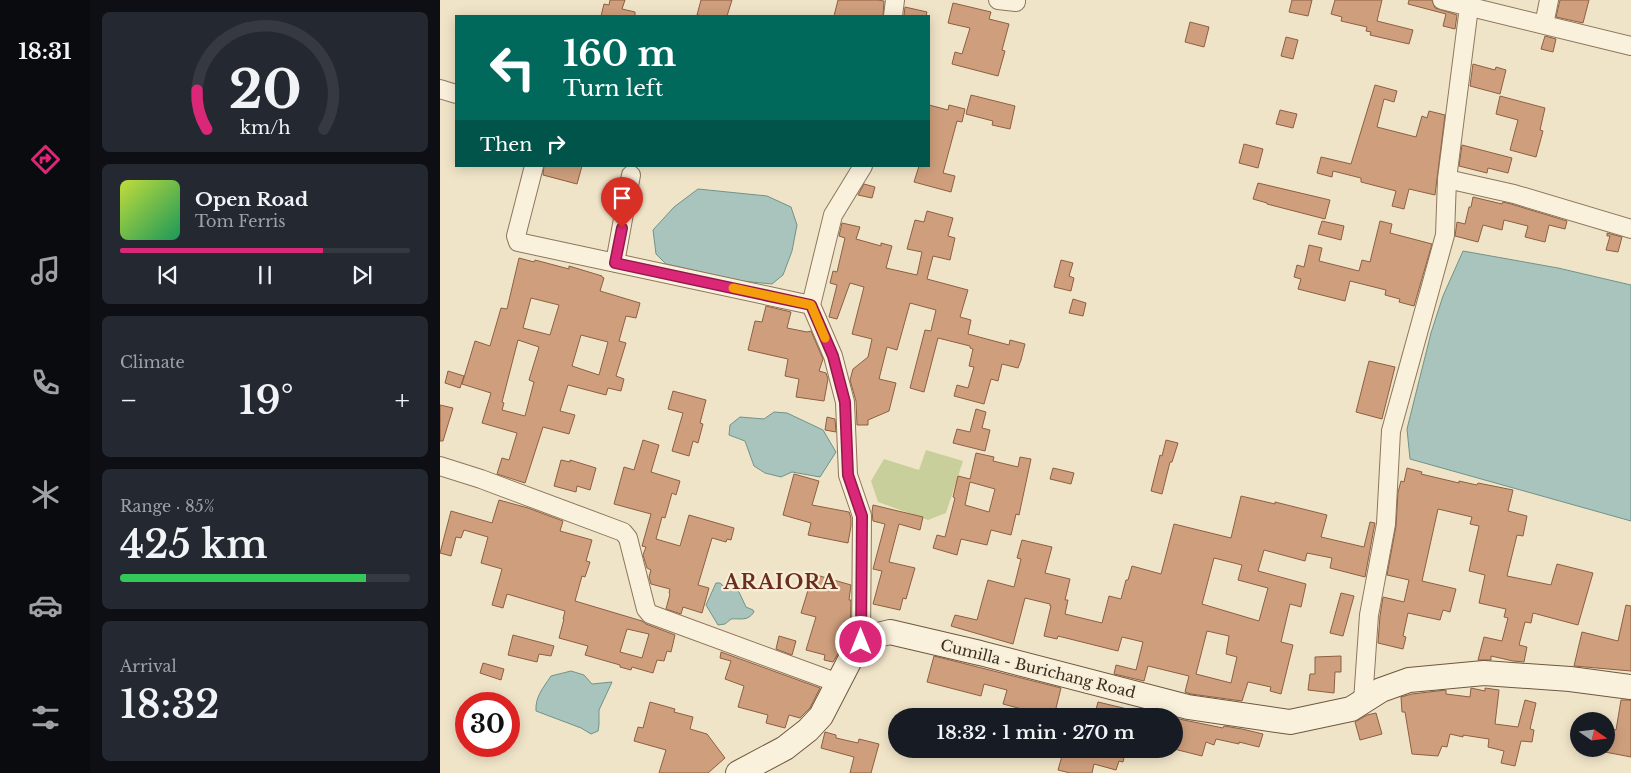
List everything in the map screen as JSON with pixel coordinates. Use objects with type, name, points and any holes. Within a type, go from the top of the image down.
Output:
[{"type":"main road","name":"Cumilla - Burichang Road","points":[[861,642],[890,632],[980,653],[1188,707],[1290,722],[1323,716],[1351,708],[1381,690],[1409,680],[1484,673],[1570,679],[1631,687]]},
{"type":"main road","points":[[738,773],[786,748],[808,730],[821,716],[861,642]]},
{"type":"street","points":[[893,15],[895,0]]},
{"type":"street","points":[[998,0],[1016,2],[1016,0]]},
{"type":"street","points":[[1442,0],[1631,46]]},
{"type":"street","points":[[1544,25],[1549,0]]},
{"type":"street","points":[[1363,701],[1369,615],[1386,524],[1391,431],[1445,235],[1447,179],[1469,7]]},
{"type":"street","points":[[440,89],[455,94]]},
{"type":"street","points":[[534,167],[516,236],[518,242],[811,305]]},
{"type":"street","points":[[861,642],[862,516],[848,475],[845,402],[833,356],[811,305],[833,215],[862,167]]},
{"type":"street","points":[[615,263],[631,176]]},
{"type":"street","points":[[1447,179],[1514,194],[1631,230]]},
{"type":"street","points":[[440,466],[482,479],[623,532],[628,538],[646,609],[650,614],[838,683]]},
{"type":"green space","points":[[926,450],[963,461],[946,513],[928,520],[878,502],[871,481],[884,459],[919,470]]},
{"type":"water","points":[[698,189],[767,196],[791,207],[797,225],[792,251],[783,275],[772,284],[741,281],[666,264],[656,254],[653,230],[674,207]]},
{"type":"water","points":[[1463,251],[1558,268],[1631,285],[1631,521],[1410,459],[1407,429],[1431,333],[1443,296]]},
{"type":"water","points":[[774,412],[787,413],[823,430],[836,452],[820,477],[792,472],[781,477],[765,473],[754,466],[745,441],[729,435],[730,425],[740,417],[764,419]]},
{"type":"water","points":[[716,583],[720,583],[728,590],[734,588],[739,592],[746,607],[754,612],[744,619],[731,619],[725,624],[718,625],[706,605]]},
{"type":"water","points":[[571,671],[584,675],[592,684],[612,682],[599,710],[598,731],[591,734],[581,728],[536,711],[538,697],[551,676]]},
{"type":"building","points":[[610,0],[625,0],[622,9],[635,12],[635,15],[601,15],[604,4],[609,5]]},
{"type":"building","points":[[701,0],[732,0],[727,15],[697,15]]},
{"type":"building","points":[[838,0],[884,1],[883,15],[834,15]]},
{"type":"building","points":[[1292,0],[1312,0],[1308,16],[1289,12]]},
{"type":"building","points":[[1335,0],[1382,0],[1377,21],[1413,30],[1409,44],[1370,35],[1371,32],[1366,31],[1367,27],[1341,21],[1342,17],[1331,14]]},
{"type":"building","points":[[1409,0],[1432,0],[1435,8],[1457,15],[1455,29],[1443,26],[1446,14],[1408,4]]},
{"type":"building","points":[[1560,0],[1589,0],[1583,23],[1556,17]]},
{"type":"building","points":[[953,3],[991,12],[989,19],[1009,24],[1002,50],[1005,51],[998,76],[952,64],[955,52],[962,54],[970,28],[948,23]]},
{"type":"building","points":[[905,7],[927,12],[926,15],[904,15]]},
{"type":"building","points":[[1190,22],[1209,27],[1204,47],[1185,42]]},
{"type":"building","points":[[1545,36],[1556,39],[1553,52],[1541,49]]},
{"type":"building","points":[[1286,37],[1298,40],[1293,59],[1281,56]]},
{"type":"building","points":[[1473,64],[1495,70],[1496,67],[1506,70],[1500,94],[1470,86]]},
{"type":"building","points":[[1375,85],[1397,91],[1394,102],[1384,99],[1377,127],[1416,137],[1422,116],[1427,118],[1429,111],[1445,115],[1435,195],[1409,189],[1404,209],[1392,206],[1396,191],[1361,182],[1361,178],[1333,171],[1332,177],[1317,173],[1321,157],[1351,164]]},
{"type":"building","points":[[971,95],[1015,106],[1010,129],[992,125],[993,121],[966,114]]},
{"type":"building","points":[[1500,96],[1545,108],[1540,130],[1543,131],[1536,157],[1510,150],[1518,120],[1496,114]]},
{"type":"building","points":[[930,105],[948,110],[949,105],[965,109],[962,122],[957,121],[943,173],[955,176],[951,192],[914,182],[919,167],[930,167]]},
{"type":"building","points":[[1280,110],[1297,114],[1293,128],[1276,124]]},
{"type":"building","points":[[1244,144],[1263,149],[1258,168],[1239,163]]},
{"type":"building","points":[[1462,145],[1512,158],[1508,173],[1488,168],[1487,173],[1459,166]]},
{"type":"building","points":[[544,167],[582,167],[577,184],[543,175]]},
{"type":"building","points":[[1258,183],[1330,200],[1325,219],[1253,199]]},
{"type":"building","points":[[864,184],[875,187],[872,198],[858,195]]},
{"type":"building","points":[[1473,197],[1502,204],[1503,202],[1511,204],[1567,221],[1565,229],[1549,225],[1545,242],[1525,237],[1528,226],[1504,220],[1502,230],[1483,225],[1478,242],[1455,236],[1457,222],[1465,224]]},
{"type":"building","points":[[927,211],[953,218],[948,236],[955,238],[950,260],[933,256],[927,279],[968,290],[960,317],[971,320],[968,334],[1009,345],[1010,340],[1025,344],[1021,360],[1018,368],[1002,364],[998,381],[991,379],[984,404],[954,396],[957,385],[968,388],[974,367],[969,366],[973,349],[970,346],[938,338],[924,392],[910,388],[925,330],[931,331],[936,310],[910,303],[897,350],[887,347],[879,379],[896,383],[889,411],[868,420],[868,425],[857,425],[856,401],[850,380],[853,369],[868,357],[872,339],[852,334],[864,287],[850,283],[837,319],[829,317],[837,285],[830,283],[833,271],[837,272],[845,238],[839,236],[842,223],[860,227],[856,239],[881,246],[881,243],[892,246],[886,268],[917,275],[922,252],[907,249],[915,220],[924,222]]},
{"type":"building","points":[[1322,221],[1344,226],[1341,240],[1318,234]]},
{"type":"building","points":[[1380,221],[1392,224],[1390,233],[1432,244],[1414,306],[1399,302],[1400,299],[1385,295],[1386,290],[1350,281],[1345,301],[1298,289],[1301,279],[1294,277],[1297,265],[1304,267],[1309,245],[1322,248],[1319,261],[1359,271],[1362,260],[1370,262]]},
{"type":"building","points":[[1607,233],[1622,237],[1618,252],[1606,250],[1610,236],[1607,236]]},
{"type":"building","points":[[519,258],[569,269],[569,266],[602,276],[604,278],[600,291],[640,303],[636,318],[626,316],[619,341],[626,343],[616,376],[624,379],[621,391],[608,388],[606,395],[568,385],[560,411],[575,415],[569,434],[543,427],[525,483],[497,474],[502,458],[509,460],[517,433],[482,423],[491,393],[462,384],[475,341],[490,346],[501,308],[507,309]],"holes":[[[531,298],[559,305],[550,335],[523,328]],[[581,335],[608,342],[599,375],[572,366]],[[518,340],[539,347],[529,380],[534,382],[525,416],[502,410],[504,403],[502,402]]]},
{"type":"building","points":[[1061,260],[1073,263],[1069,276],[1074,278],[1071,291],[1054,287]]},
{"type":"building","points":[[1073,299],[1086,303],[1083,316],[1069,313]]},
{"type":"building","points":[[766,306],[791,312],[787,328],[811,331],[823,359],[819,371],[826,373],[828,379],[824,401],[796,397],[799,379],[785,376],[788,359],[748,350],[755,321],[762,322]]},
{"type":"building","points":[[1369,361],[1395,367],[1382,419],[1356,412]]},
{"type":"building","points":[[448,371],[464,376],[460,388],[445,383]]},
{"type":"building","points":[[673,391],[706,400],[700,423],[703,424],[698,443],[693,441],[689,456],[672,451],[683,413],[668,409]]},
{"type":"building","points":[[440,405],[453,408],[443,441],[440,441]]},
{"type":"building","points":[[976,409],[986,412],[982,428],[990,430],[985,451],[953,443],[957,429],[970,432]]},
{"type":"building","points":[[827,417],[835,419],[836,432],[825,430]]},
{"type":"building","points":[[643,440],[659,445],[651,472],[680,481],[676,495],[672,493],[665,518],[662,517],[656,539],[680,546],[689,515],[734,528],[731,540],[727,539],[726,542],[712,538],[698,585],[709,588],[702,613],[683,607],[681,614],[666,609],[670,589],[651,584],[649,577],[651,570],[647,568],[643,555],[646,547],[642,546],[651,514],[614,504],[624,467],[634,470]]},
{"type":"building","points":[[1166,440],[1178,443],[1172,462],[1170,462],[1162,494],[1151,491],[1160,455],[1162,456]]},
{"type":"building","points":[[976,453],[994,457],[993,461],[1018,467],[1020,457],[1031,459],[1019,515],[1016,514],[1011,535],[991,530],[987,545],[961,539],[957,555],[933,548],[937,535],[945,537],[955,498],[953,497],[958,476],[970,479]],"holes":[[[970,482],[995,489],[989,512],[965,505]]]},
{"type":"building","points":[[561,460],[570,462],[570,460],[596,468],[590,490],[577,486],[576,492],[554,486]]},
{"type":"building","points":[[1053,468],[1074,473],[1071,484],[1050,479]]},
{"type":"building","points":[[1407,468],[1422,472],[1421,474],[1459,483],[1459,481],[1477,485],[1478,483],[1513,490],[1508,511],[1527,516],[1523,536],[1517,535],[1507,576],[1551,585],[1557,564],[1593,573],[1578,625],[1533,613],[1531,623],[1525,622],[1519,645],[1527,647],[1524,662],[1491,656],[1491,660],[1478,660],[1484,637],[1502,641],[1508,618],[1504,617],[1506,609],[1479,603],[1485,575],[1469,571],[1479,526],[1470,524],[1472,517],[1438,509],[1422,581],[1456,589],[1450,612],[1443,610],[1440,620],[1408,613],[1403,636],[1406,637],[1403,649],[1378,643],[1383,597],[1404,602],[1409,580],[1387,575],[1396,526],[1398,492],[1401,481],[1404,482]]},
{"type":"building","points":[[794,474],[819,481],[812,505],[849,512],[851,526],[848,543],[808,535],[811,523],[783,515]]},
{"type":"building","points":[[1241,496],[1327,515],[1321,537],[1364,547],[1370,522],[1375,523],[1365,577],[1330,568],[1332,558],[1307,553],[1305,561],[1264,550],[1258,571],[1306,584],[1301,607],[1290,604],[1281,642],[1293,645],[1281,694],[1270,691],[1271,687],[1248,682],[1242,701],[1191,694],[1185,692],[1189,676],[1148,666],[1144,681],[1114,674],[1116,665],[1136,670],[1143,642],[1122,637],[1118,651],[1058,636],[1057,639],[1044,636],[1050,604],[1025,598],[1013,644],[951,626],[955,615],[977,620],[988,580],[1014,587],[1021,559],[1017,558],[1022,540],[1052,547],[1045,573],[1070,579],[1065,600],[1068,600],[1065,614],[1102,623],[1109,596],[1121,599],[1132,566],[1161,574],[1174,524],[1231,538]],"holes":[[[1214,558],[1242,565],[1238,580],[1268,588],[1259,621],[1202,604]],[[1207,631],[1229,636],[1226,654],[1237,657],[1231,683],[1196,674]]]},
{"type":"building","points":[[499,500],[563,521],[560,531],[592,540],[586,561],[590,562],[585,577],[582,576],[575,601],[642,621],[675,635],[671,652],[667,651],[664,661],[657,660],[653,673],[632,667],[631,670],[585,655],[588,646],[559,638],[565,611],[507,594],[503,608],[492,605],[502,569],[481,563],[488,537],[464,530],[461,538],[456,537],[451,556],[440,553],[451,511],[492,523]],"holes":[[[627,629],[649,634],[642,658],[620,652]]]},
{"type":"building","points":[[873,505],[923,517],[920,530],[899,524],[889,562],[915,568],[906,599],[903,598],[900,610],[873,604],[882,571],[873,569],[885,524],[873,521]]},
{"type":"building","points":[[813,574],[851,585],[849,600],[851,600],[850,634],[833,662],[824,660],[825,655],[806,650],[816,617],[801,613]]},
{"type":"building","points":[[1341,593],[1354,596],[1343,636],[1330,633]]},
{"type":"building","points":[[1626,605],[1631,606],[1631,671],[1574,666],[1582,632],[1618,641]]},
{"type":"building","points":[[513,635],[554,646],[551,656],[539,654],[537,662],[508,655]]},
{"type":"building","points":[[779,636],[796,641],[792,655],[776,649]]},
{"type":"building","points":[[721,652],[820,688],[810,708],[800,718],[789,715],[785,728],[766,723],[768,715],[738,707],[744,686],[725,679],[731,661],[720,658]]},
{"type":"building","points":[[934,656],[1061,688],[1056,708],[1018,708],[1003,704],[1007,690],[984,684],[981,696],[927,682]]},
{"type":"building","points":[[1341,656],[1341,672],[1335,672],[1334,693],[1308,690],[1310,674],[1315,674],[1315,657]]},
{"type":"building","points":[[483,663],[504,669],[501,680],[480,673]]},
{"type":"building","points":[[1471,688],[1485,691],[1485,688],[1499,690],[1495,724],[1518,727],[1525,700],[1536,703],[1530,729],[1534,730],[1532,742],[1521,741],[1515,766],[1501,763],[1504,751],[1488,747],[1489,739],[1463,735],[1463,737],[1450,734],[1447,747],[1442,746],[1438,756],[1412,754],[1405,712],[1402,712],[1401,697],[1446,690],[1446,694],[1470,697]]},
{"type":"building","points":[[1621,700],[1631,700],[1631,757],[1615,754],[1616,730]]},
{"type":"building","points":[[650,702],[675,709],[674,712],[693,717],[690,729],[707,734],[725,758],[708,773],[659,773],[666,750],[634,741],[638,727],[643,728]]},
{"type":"building","points":[[1098,702],[1123,708],[1096,708]]},
{"type":"building","points":[[1376,713],[1382,734],[1360,740],[1355,722],[1367,715]]},
{"type":"building","points":[[1183,720],[1263,734],[1259,747],[1216,739],[1214,745],[1206,742],[1202,756],[1183,751]]},
{"type":"building","points":[[825,732],[836,735],[836,738],[858,743],[859,739],[879,744],[871,773],[850,773],[854,757],[821,748]]},
{"type":"building","points":[[1061,758],[1124,758],[1123,762],[1119,761],[1116,770],[1094,764],[1092,773],[1070,773],[1058,770]]},
{"type":"slow traffic","points":[[733,288],[811,305],[825,338]]},
{"type":"district","name":"ARAIORA","points":[[781,582]]},
{"type":"route","points":[[622,228],[615,263],[811,305],[833,356],[845,402],[848,475],[862,516],[861,642]]}]
